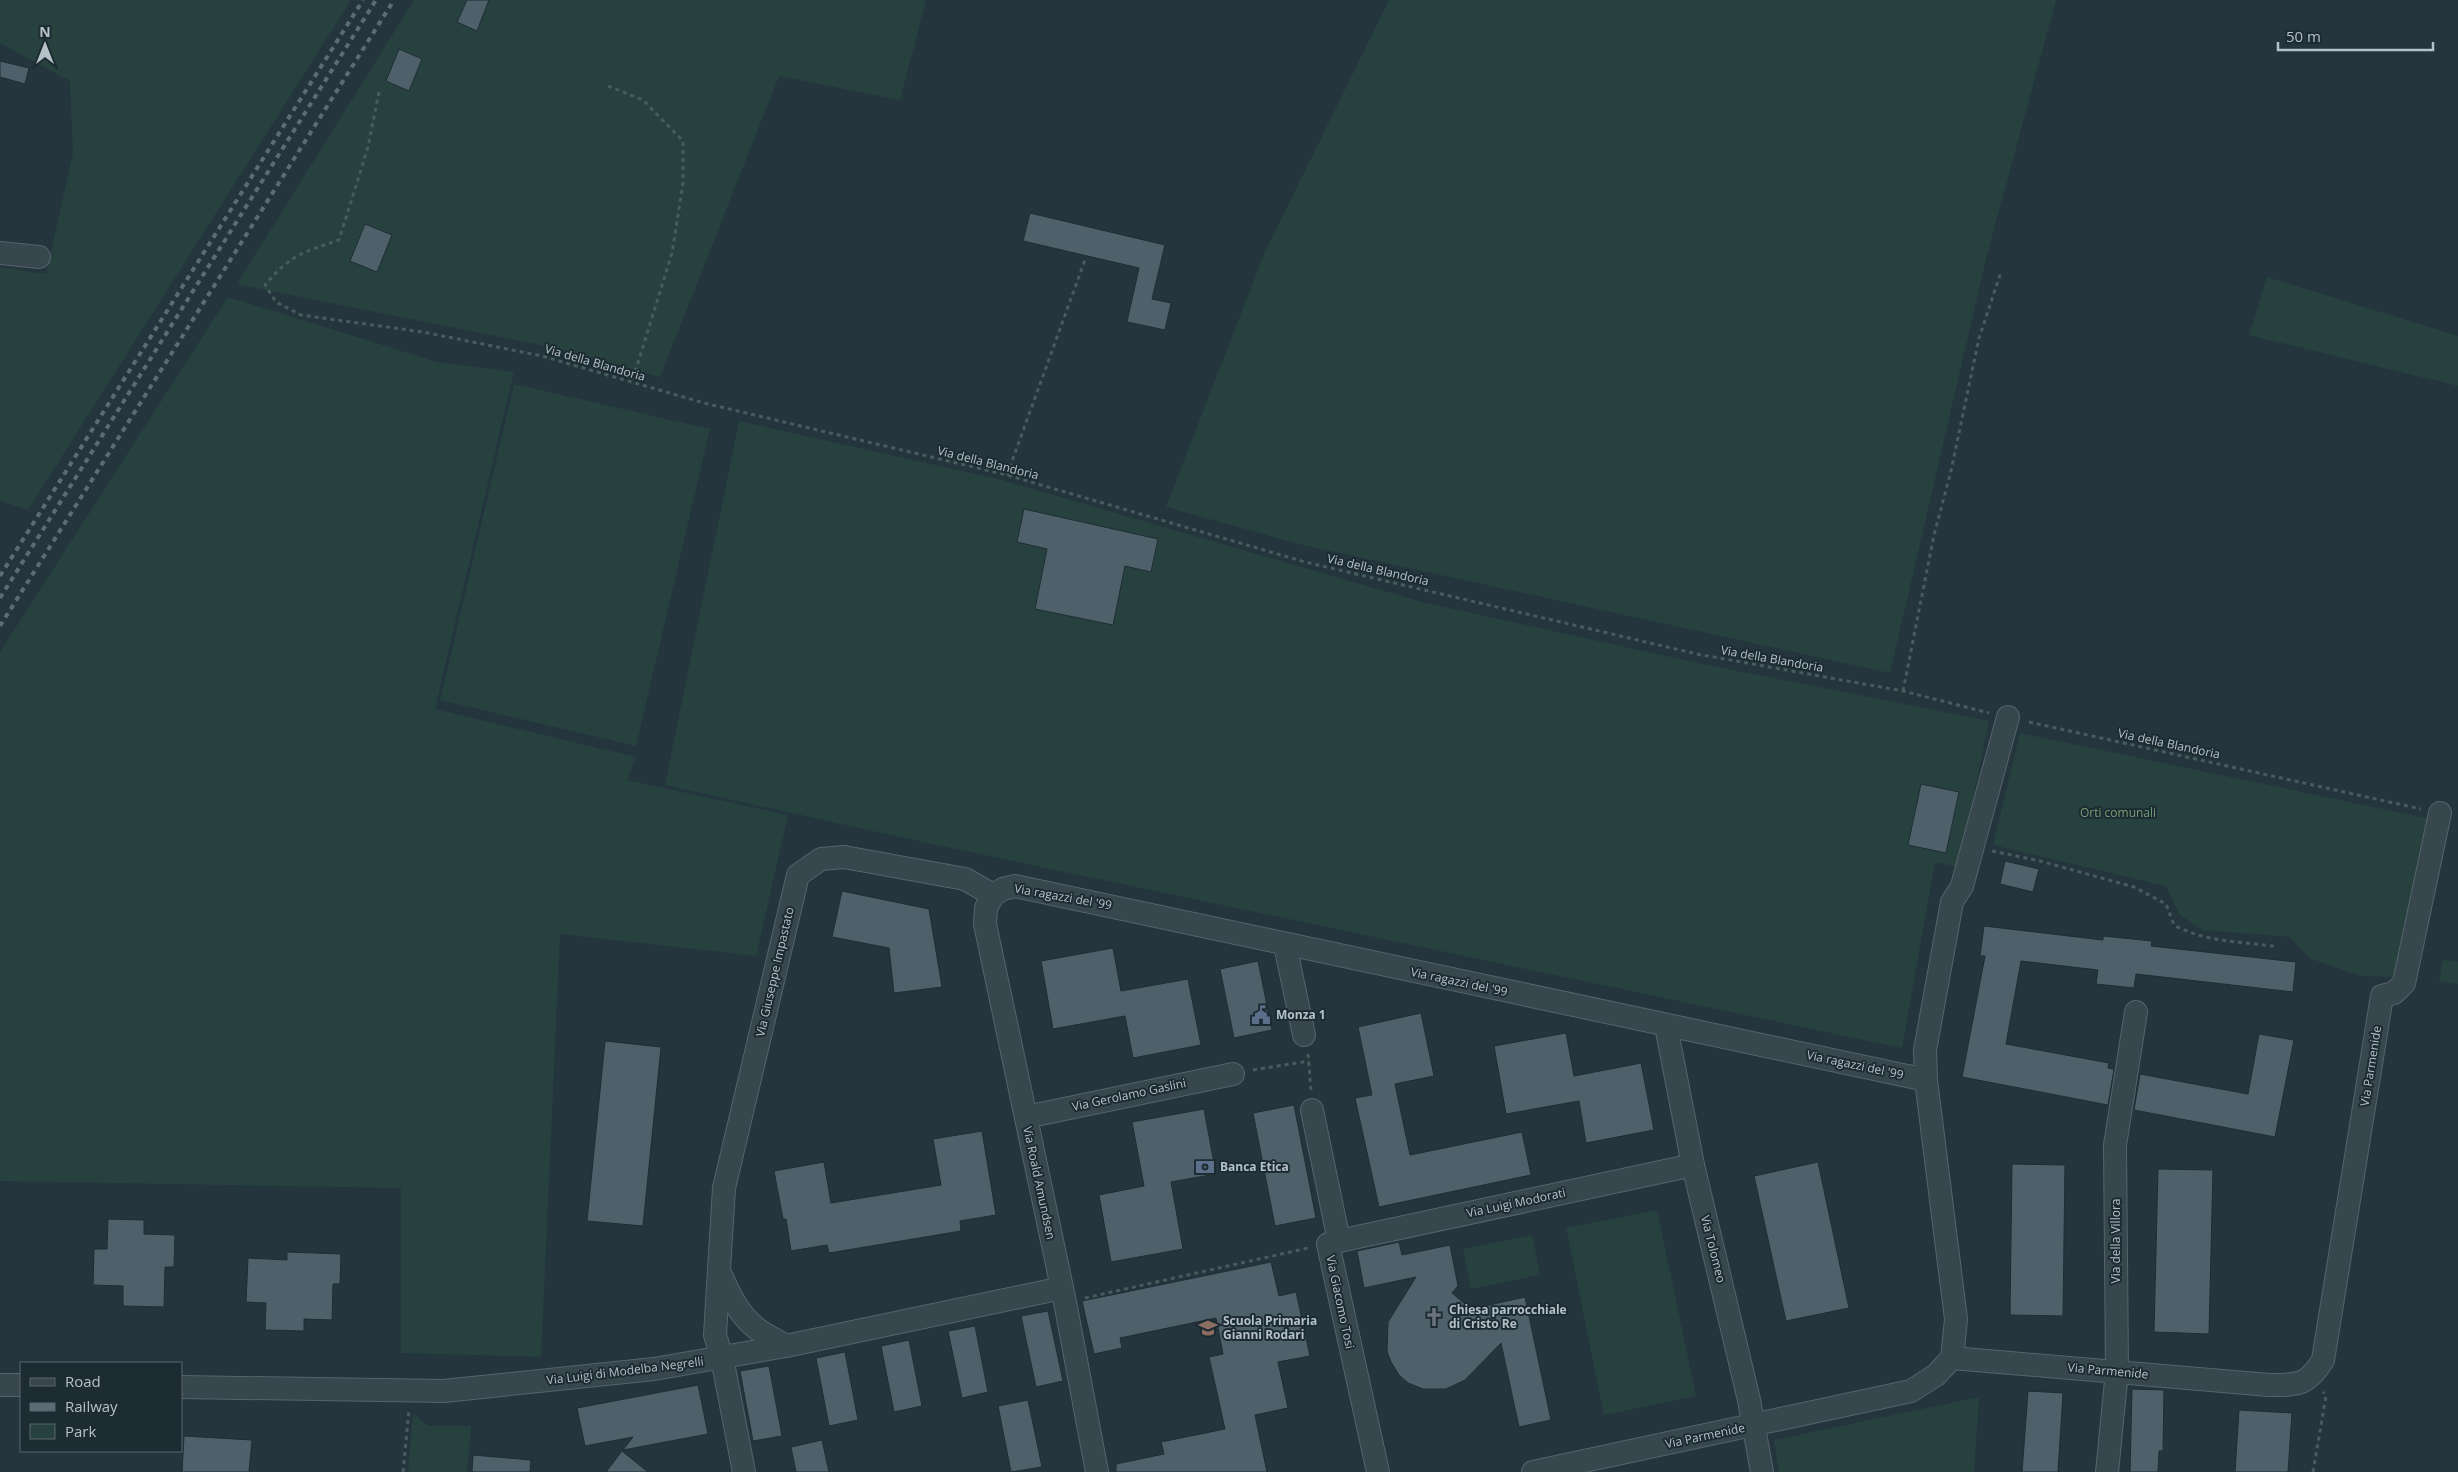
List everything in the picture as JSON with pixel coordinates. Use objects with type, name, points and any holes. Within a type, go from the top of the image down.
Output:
[{"type":"street","points":[[0,253],[39,257]]},
{"type":"street","points":[[1952,1358],[1956,1319],[1926,1080],[1926,1050],[1952,902],[1962,886],[2008,718]]},
{"type":"street","name":"Via Parmenide","points":[[1533,1472],[1911,1391],[1936,1375],[1952,1358],[2269,1384],[2298,1384],[2315,1374],[2323,1360],[2382,996],[2394,993],[2404,983],[2440,813]]},
{"type":"street","name":"Via Giuseppe Impastato","points":[[744,1472],[722,1358],[715,1335],[724,1188],[798,875],[821,859],[844,857],[965,879],[994,895]]},
{"type":"street","name":"Via ragazzi del '99","points":[[994,895],[1003,889],[1015,886],[1926,1080]]},
{"type":"street","name":"Via Roald Amundsen","points":[[994,895],[986,908],[985,924],[1063,1295],[1097,1472]]},
{"type":"street","points":[[1285,945],[1304,1035]]},
{"type":"street","name":"Via della Villora","points":[[2107,1472],[2117,1371],[2115,1145],[2136,1012]]},
{"type":"street","name":"Via Tolomeo","points":[[1666,1026],[1693,1165],[1754,1426],[1762,1472]]},
{"type":"street","name":"Via Gerolamo Gaslini","points":[[1026,1117],[1233,1074]]},
{"type":"street","name":"Via Giacomo Tosi","points":[[1312,1110],[1334,1242],[1378,1472]]},
{"type":"street","name":"Via Luigi Modorati","points":[[1334,1242],[1693,1165]]},
{"type":"street","name":"Via Giuseppe Impastato","points":[[719,1273],[731,1298],[743,1315],[756,1329],[786,1346]]},
{"type":"street","name":"Via Luigi di Modelba Negrelli","points":[[182,1387],[444,1391],[625,1372],[722,1358],[1063,1295]]},
{"type":"street","points":[[0,1385],[20,1385]]},
{"type":"path","points":[[608,86],[643,100],[683,141],[683,183],[672,253],[632,382]]},
{"type":"path","name":"Via della Blandoria","points":[[379,92],[368,147],[339,240],[305,251],[282,264],[265,285],[276,302],[301,315],[423,332],[524,353],[704,403],[1006,475],[1305,562],[1697,654],[1903,691],[2008,718],[2440,813]]},
{"type":"path","points":[[1006,475],[1085,260]]},
{"type":"path","points":[[1903,691],[1934,534],[1951,471],[1979,338],[2001,272]]},
{"type":"path","points":[[1973,845],[2134,887],[2166,904],[2174,925],[2192,934],[2229,942],[2278,947]]},
{"type":"path","points":[[1304,1035],[1309,1061],[1312,1110]]},
{"type":"path","points":[[1233,1074],[1309,1061]]},
{"type":"path","points":[[1063,1295],[1334,1242]]},
{"type":"path","points":[[2313,1472],[2326,1396],[2315,1374]]},
{"type":"path","points":[[403,1472],[411,1390]]},
{"type":"green space","points":[[0,0],[351,0],[28,510],[0,501],[0,267],[46,274],[73,153],[70,81],[0,43]]},
{"type":"green space","points":[[414,0],[926,0],[900,100],[779,76],[660,377],[565,350],[237,284]]},
{"type":"green space","points":[[1389,0],[2056,0],[1986,259],[1890,673],[1299,544],[1166,507],[1264,254]]},
{"type":"green space","points":[[2267,277],[2458,336],[2458,386],[2249,335]]},
{"type":"green space","points":[[228,297],[437,362],[514,372],[435,709],[636,757],[627,780],[788,815],[756,956],[560,934],[541,1357],[401,1353],[401,1188],[0,1181],[0,652]]},
{"type":"green space","points":[[514,384],[710,429],[636,746],[440,700]]},
{"type":"green space","points":[[739,421],[1002,480],[1422,602],[1707,665],[1989,721],[1959,867],[1935,862],[1902,1048],[932,844],[665,785]]},
{"type":"green space","name":"Orti comunali","points":[[2020,733],[2431,819],[2398,977],[2360,976],[2309,958],[2290,937],[2202,930],[2179,914],[2166,886],[1993,845]]},
{"type":"green space","points":[[2443,960],[2458,962],[2458,984],[2439,981]]},
{"type":"green space","points":[[1657,1210],[1696,1396],[1604,1415],[1566,1228]]},
{"type":"green space","points":[[1532,1235],[1540,1275],[1471,1289],[1463,1249]]},
{"type":"green space","points":[[1979,1397],[1974,1472],[1779,1472],[1774,1440]]},
{"type":"green space","points":[[413,1413],[428,1426],[471,1426],[467,1472],[408,1472]]},
{"type":"building","points":[[467,0],[489,0],[477,31],[457,22]]},
{"type":"building","points":[[399,49],[422,59],[409,91],[386,81]]},
{"type":"building","points":[[0,61],[29,68],[25,84],[0,77]]},
{"type":"building","points":[[1030,213],[1165,245],[1152,299],[1171,303],[1165,330],[1127,322],[1139,268],[1023,241]]},
{"type":"building","points":[[365,224],[392,235],[377,272],[350,261]]},
{"type":"building","points":[[1024,509],[1158,539],[1151,572],[1125,566],[1113,625],[1035,609],[1047,549],[1017,542]]},
{"type":"building","points":[[1921,784],[1959,792],[1946,853],[1908,845]]},
{"type":"building","points":[[2005,861],[2039,869],[2033,892],[2000,884]]},
{"type":"building","points":[[842,891],[929,909],[942,987],[894,993],[889,948],[832,937]]},
{"type":"building","points":[[1984,926],[2103,940],[2103,936],[2152,941],[2151,946],[2296,962],[2293,992],[2136,974],[2134,988],[2096,984],[2098,970],[2021,961],[2006,1044],[2109,1063],[2108,1068],[2114,1069],[2108,1105],[1962,1077],[1985,956],[1980,956]]},
{"type":"building","points":[[1113,948],[1121,991],[1188,979],[1201,1045],[1133,1058],[1125,1016],[1053,1029],[1041,961]]},
{"type":"building","points":[[1258,961],[1272,1030],[1234,1038],[1220,969]]},
{"type":"building","points":[[1421,1013],[1434,1076],[1395,1084],[1410,1155],[1522,1132],[1531,1175],[1379,1207],[1355,1098],[1372,1095],[1358,1027]]},
{"type":"building","points":[[1566,1033],[1574,1076],[1641,1063],[1654,1130],[1586,1143],[1579,1101],[1506,1114],[1494,1046]]},
{"type":"building","points":[[2259,1034],[2294,1040],[2275,1137],[2134,1110],[2140,1074],[2248,1094]]},
{"type":"building","points":[[605,1041],[661,1047],[643,1226],[587,1221]]},
{"type":"building","points":[[1294,1105],[1316,1218],[1275,1226],[1253,1113]]},
{"type":"building","points":[[1204,1109],[1216,1174],[1171,1182],[1183,1249],[1111,1262],[1099,1195],[1144,1186],[1132,1122]]},
{"type":"building","points":[[982,1131],[996,1215],[960,1221],[961,1231],[829,1253],[827,1245],[791,1251],[786,1219],[783,1219],[774,1171],[824,1162],[831,1203],[941,1185],[933,1139]]},
{"type":"building","points":[[1818,1162],[1849,1308],[1786,1321],[1754,1176]]},
{"type":"building","points":[[2012,1164],[2065,1165],[2063,1316],[2010,1315]]},
{"type":"building","points":[[2158,1169],[2213,1170],[2209,1334],[2154,1332]]},
{"type":"building","points":[[108,1219],[144,1220],[144,1234],[175,1235],[174,1267],[165,1267],[164,1307],[123,1306],[123,1286],[93,1285],[94,1249],[107,1249]]},
{"type":"building","name":"Chiesa parrocchiale di Cristo Re","points":[[1399,1242],[1402,1255],[1450,1245],[1458,1286],[1452,1293],[1471,1309],[1525,1297],[1551,1420],[1519,1427],[1501,1343],[1465,1380],[1446,1389],[1423,1389],[1408,1383],[1399,1375],[1387,1351],[1388,1322],[1416,1277],[1364,1288],[1357,1251]]},
{"type":"building","points":[[287,1252],[341,1254],[340,1284],[333,1284],[332,1320],[304,1319],[304,1331],[265,1330],[266,1303],[246,1302],[248,1258],[287,1260]]},
{"type":"building","points":[[1271,1262],[1279,1296],[1296,1292],[1310,1356],[1278,1362],[1288,1408],[1255,1415],[1267,1472],[1116,1472],[1116,1464],[1164,1454],[1161,1442],[1225,1429],[1209,1357],[1223,1354],[1216,1318],[1120,1338],[1122,1348],[1094,1354],[1082,1301]]},
{"type":"building","points":[[1048,1311],[1063,1381],[1036,1387],[1021,1316]]},
{"type":"building","points":[[975,1326],[988,1392],[962,1398],[948,1331]]},
{"type":"building","points":[[909,1340],[922,1406],[894,1412],[881,1346]]},
{"type":"building","points":[[845,1352],[858,1420],[829,1426],[816,1358]]},
{"type":"building","points":[[769,1366],[782,1436],[753,1441],[740,1371]]},
{"type":"building","points":[[698,1385],[708,1434],[623,1450],[633,1437],[585,1446],[577,1408]]},
{"type":"building","points":[[2132,1389],[2164,1390],[2163,1451],[2159,1451],[2158,1472],[2130,1472]]},
{"type":"building","points":[[2028,1391],[2063,1393],[2058,1472],[2022,1472]]},
{"type":"building","points":[[1028,1400],[1042,1467],[1011,1472],[998,1406]]},
{"type":"building","points":[[2239,1410],[2292,1413],[2288,1472],[2235,1472]]},
{"type":"building","points":[[184,1436],[252,1440],[249,1472],[182,1472]]},
{"type":"building","points":[[822,1440],[829,1472],[796,1472],[791,1447]]},
{"type":"building","points":[[622,1451],[648,1472],[606,1472]]},
{"type":"building","points":[[473,1455],[531,1460],[530,1472],[472,1472]]},
{"type":"railway","points":[[0,576],[363,0]]},
{"type":"railway","points":[[0,598],[376,0]]},
{"type":"railway","points":[[0,626],[394,0]]},
{"type":"place","name":"Monza 1","points":[[1261,1015]]},
{"type":"place","name":"Banca Etica","points":[[1205,1167]]},
{"type":"place","name":"Chiesa parrocchiale di Cristo Re","points":[[1434,1317]]},
{"type":"place","name":"Scuola Primaria Gianni Rodari","points":[[1208,1328]]}]
